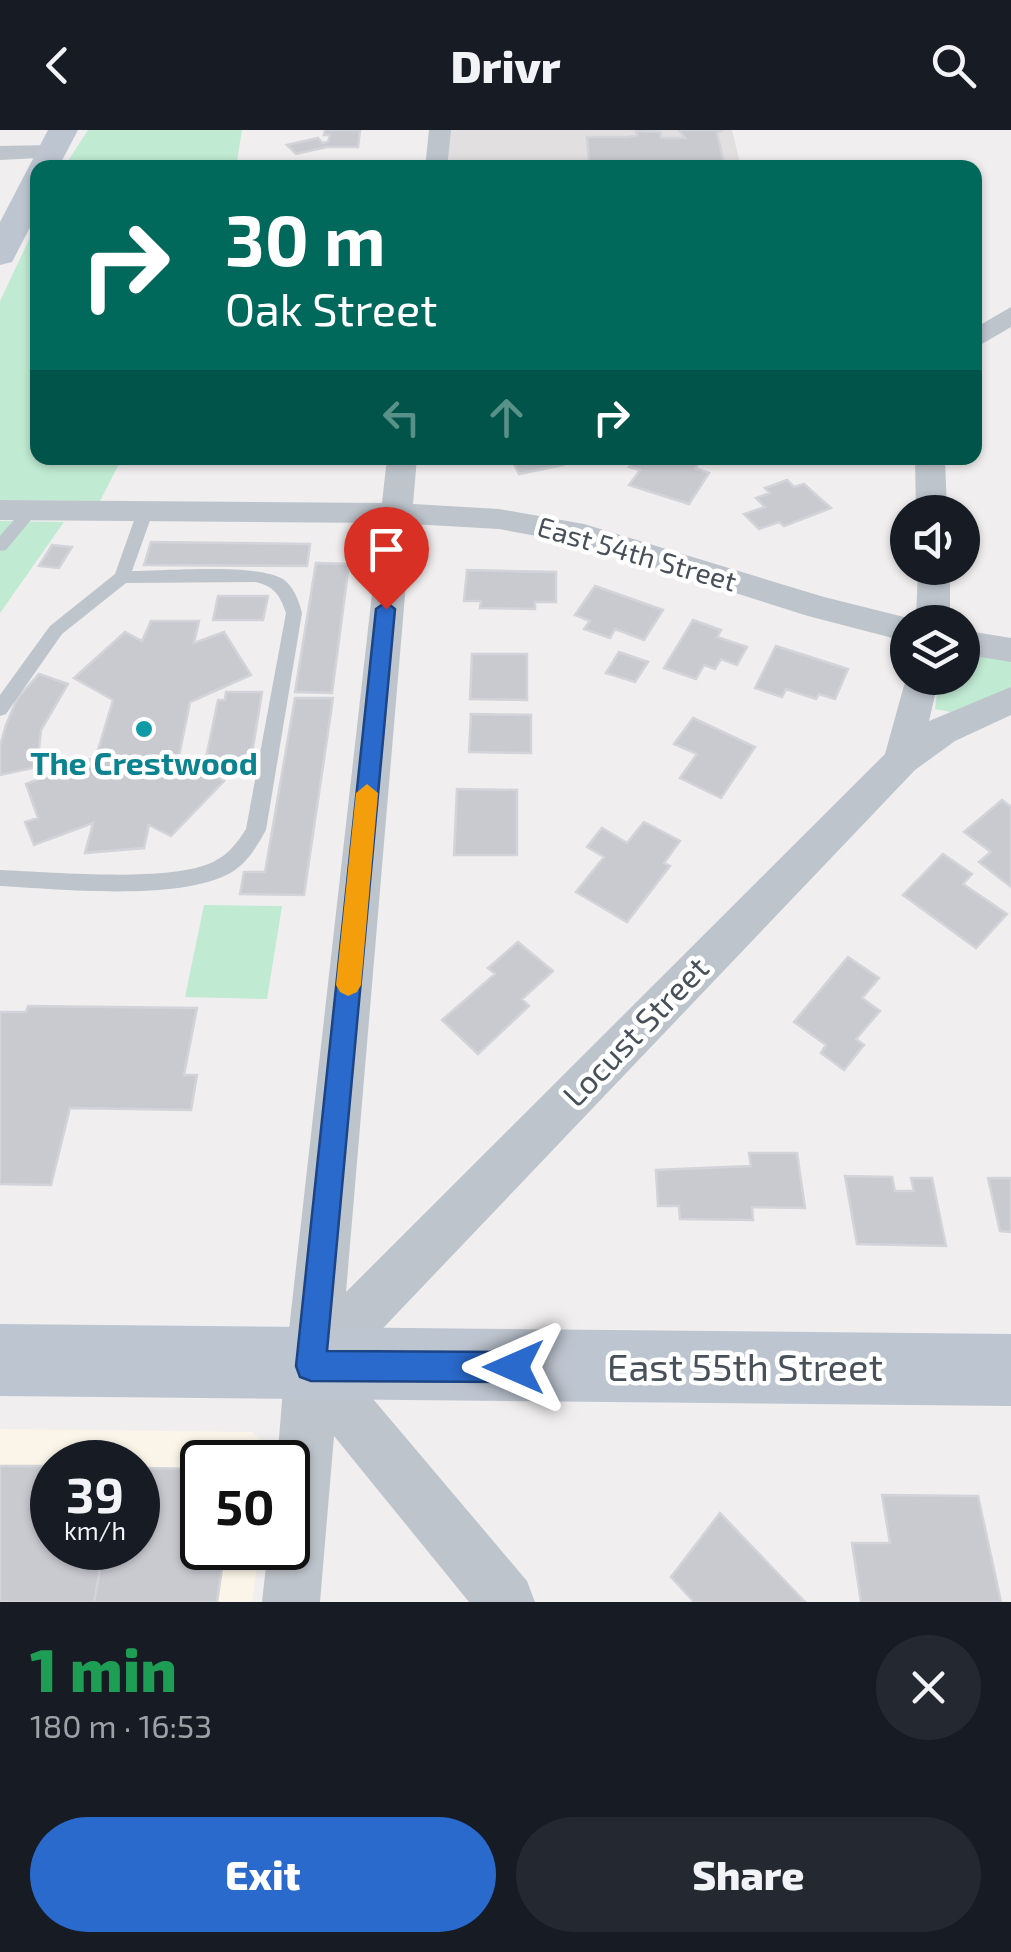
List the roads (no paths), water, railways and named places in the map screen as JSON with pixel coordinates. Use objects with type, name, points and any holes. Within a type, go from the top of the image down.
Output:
[{"type":"main road","points":[[0,255],[30,194]]},
{"type":"main road","name":"East 55th Street","points":[[0,1360],[1011,1370]]},
{"type":"street","points":[[437,160],[440,130]]},
{"type":"street","points":[[0,152],[48,157]]},
{"type":"street","points":[[982,335],[1011,315]]},
{"type":"street","points":[[291,1602],[401,465]]},
{"type":"street","points":[[930,465],[931,495]]},
{"type":"street","name":"East 54th Street","points":[[15,510],[395,513],[499,519],[584,534],[820,608],[890,626]]},
{"type":"street","points":[[980,645],[1011,650]]},
{"type":"street","points":[[902,760],[917,695]]},
{"type":"street","points":[[902,760],[942,731],[1011,700]]},
{"type":"street","name":"Locust Street","points":[[311,1366],[902,760]]},
{"type":"street","points":[[311,1366],[506,1602]]},
{"type":"lane","points":[[0,546],[15,510]]},
{"type":"lane","points":[[0,709],[56,630],[122,577],[145,512]]},
{"type":"lane","points":[[0,878],[180,878],[218,870],[244,852],[256,830],[294,613],[287,588],[275,580],[255,576],[122,577]]},
{"type":"place","name":"The Crestwood","points":[[144,729]]}]
